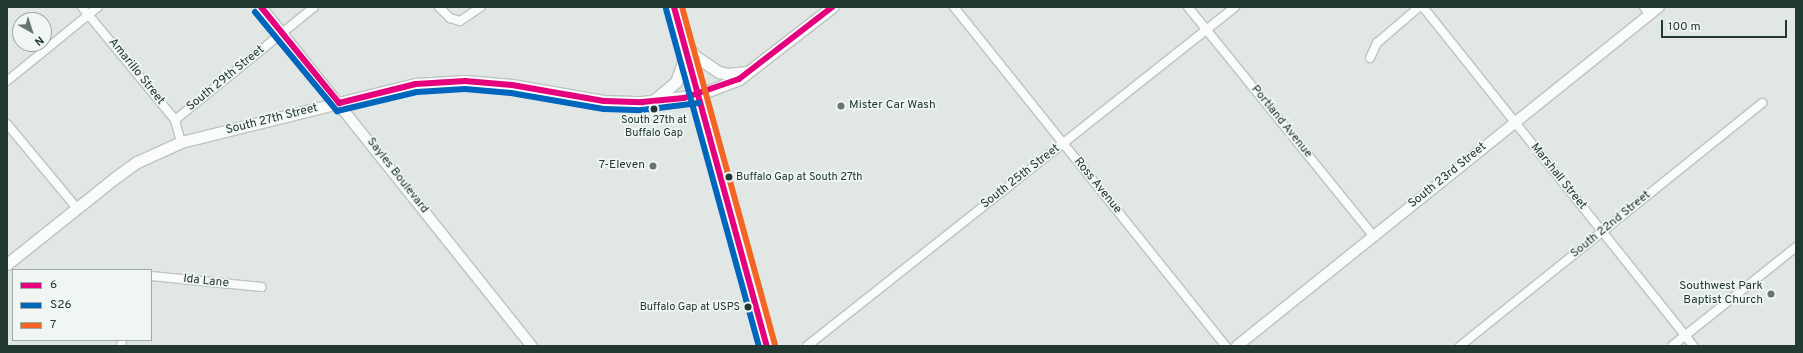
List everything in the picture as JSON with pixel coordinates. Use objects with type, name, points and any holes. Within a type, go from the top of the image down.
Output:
[{"type":"main road","points":[[674,7],[764,329],[767,346]]},
{"type":"main road","name":"South 27th Street","points":[[7,264],[76,208],[137,162],[181,142],[416,84],[465,81],[512,85],[604,101],[652,102],[698,95],[739,79],[832,7]]},
{"type":"main road","points":[[685,48],[719,72],[727,74],[750,71]]},
{"type":"main road","points":[[652,102],[676,82],[685,48]]},
{"type":"street","name":"Amarillo Street","points":[[82,7],[175,120],[181,142]]},
{"type":"street","points":[[7,81],[98,7]]},
{"type":"street","name":"Sayles Boulevard","points":[[261,7],[532,346]]},
{"type":"street","name":"South 29th Street","points":[[175,120],[314,7]]},
{"type":"street","points":[[439,7],[456,20],[466,20],[481,7]]},
{"type":"street","name":"Ross Avenue","points":[[954,7],[1226,346]]},
{"type":"street","name":"Portland Avenue","points":[[1188,7],[1374,236]]},
{"type":"street","name":"South 25th Street","points":[[807,346],[1235,7]]},
{"type":"street","points":[[1370,58],[1377,43],[1419,7]]},
{"type":"street","name":"Marshall Street","points":[[1423,7],[1514,123],[1694,346]]},
{"type":"street","name":"South 23rd Street","points":[[1237,346],[1514,123],[1647,11],[1659,7]]},
{"type":"street","name":"South 22nd Street","points":[[1460,346],[1762,103]]},
{"type":"street","points":[[7,124],[76,208]]},
{"type":"street","points":[[1672,346],[1796,247]]},
{"type":"street","name":"Ida Lane","points":[[152,276],[261,287]]},
{"type":"transit line","name":"6","points":[[261,7],[339,103]]},
{"type":"transit line","name":"6","points":[[674,7],[767,346]]},
{"type":"transit line","name":"7","points":[[682,7],[775,344]]},
{"type":"transit line","name":"6","points":[[339,103],[416,84],[465,81],[512,85],[604,101],[642,102],[684,98],[739,79],[832,7]]},
{"type":"transit line","name":"S26","points":[[666,9],[759,346]]},
{"type":"transit line","name":"S26","points":[[255,12],[337,111],[417,92],[465,89],[511,93],[604,109],[642,110],[699,103]]},
{"type":"place","name":"Mister Car Wash","points":[[841,106]]},
{"type":"place","name":"South 27th at Buffalo Gap","points":[[654,109]]},
{"type":"place","name":"7-Eleven","points":[[653,166]]},
{"type":"place","name":"Buffalo Gap at South 27th","points":[[729,177]]},
{"type":"place","name":"Southwest Park Baptist Church","points":[[1771,294]]},
{"type":"place","name":"Buffalo Gap at USPS","points":[[748,307]]}]
